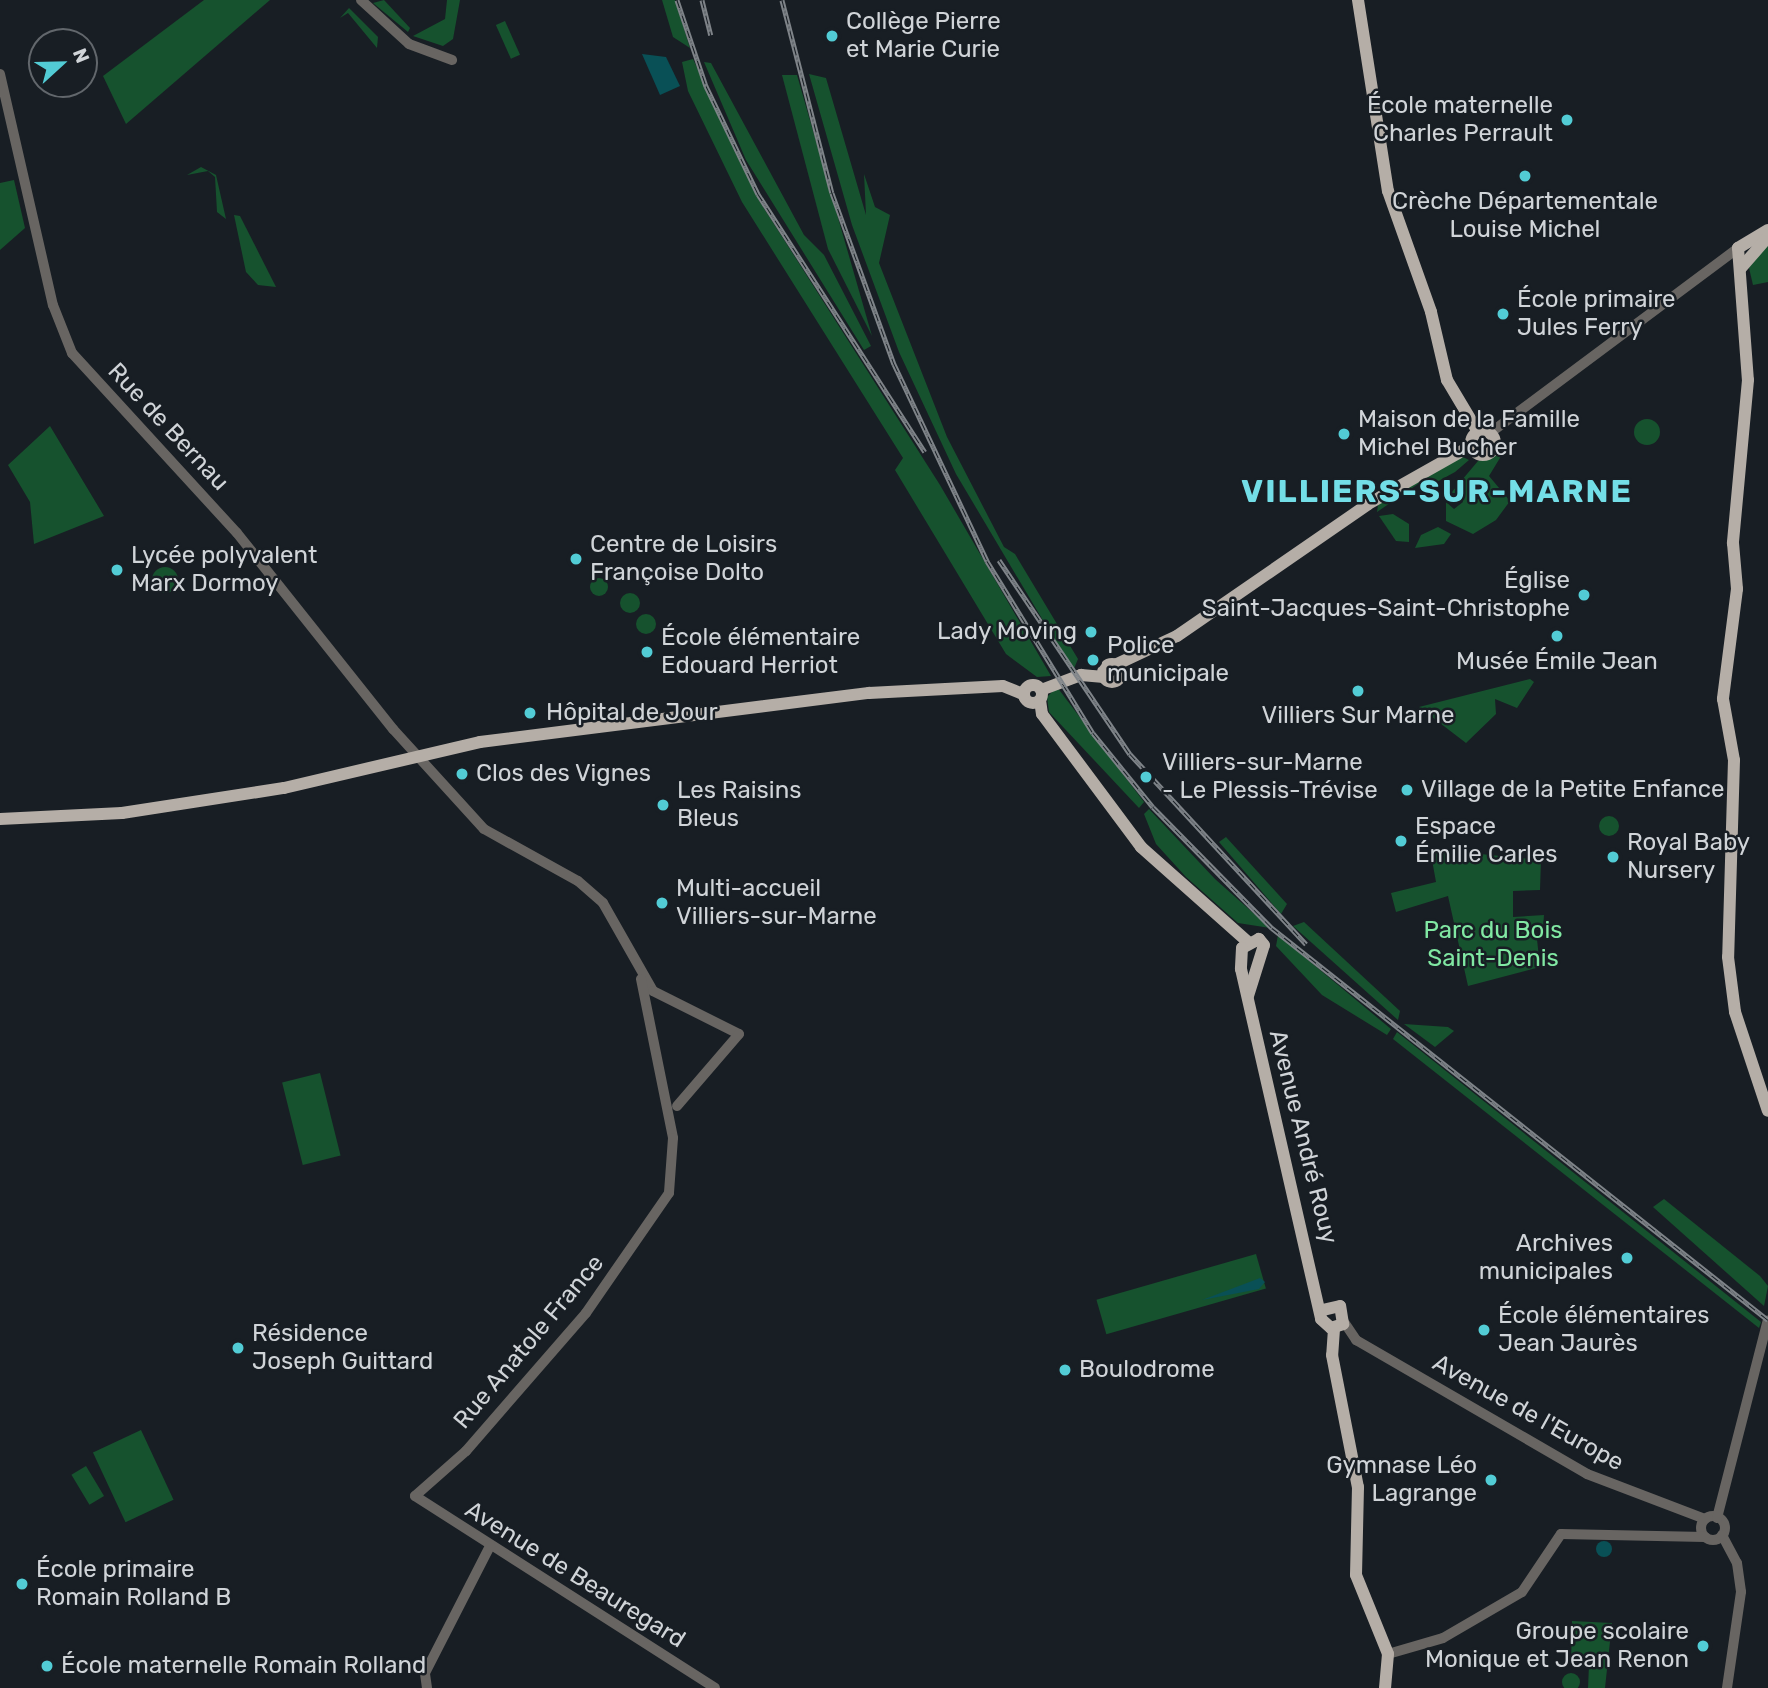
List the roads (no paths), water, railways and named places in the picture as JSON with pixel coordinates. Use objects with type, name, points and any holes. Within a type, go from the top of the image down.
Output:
[{"type":"main road","points":[[1358,0],[1378,139],[1447,380],[1484,433],[1491,452],[1480,455],[1471,446]]},
{"type":"main road","points":[[1767,231],[1740,257],[1745,402],[1735,580],[1723,702],[1734,760],[1729,977],[1768,1111]]},
{"type":"main road","points":[[0,819],[122,813],[340,775],[489,742],[870,693],[1003,686],[1033,695],[1081,675],[1111,670],[1141,652],[1177,636],[1368,504],[1471,446],[1484,433]]},
{"type":"main road","name":"Avenue André Rouy","points":[[1033,695],[1042,715],[1141,847],[1248,942],[1264,943],[1247,961],[1248,996],[1317,1287],[1328,1307]]},
{"type":"main road","points":[[1328,1307],[1335,1325]]},
{"type":"main road","points":[[1328,1307],[1344,1310],[1335,1325],[1332,1355],[1357,1481],[1356,1575],[1388,1654],[1385,1688]]},
{"type":"street","points":[[361,0],[409,44],[452,60]]},
{"type":"street","name":"Rue de Bernau","points":[[0,74],[50,295],[72,353],[237,533],[418,756],[491,835],[578,881],[603,903],[640,976]]},
{"type":"street","points":[[1484,433],[1740,257]]},
{"type":"street","name":"Rue Anatole France","points":[[415,1496],[466,1451],[624,1261],[673,1183],[670,1122],[649,994],[640,976]]},
{"type":"street","points":[[649,994],[739,1034],[677,1106]]},
{"type":"street","points":[[1727,1688],[1741,1592],[1737,1563],[1722,1535],[1717,1518],[1768,1320]]},
{"type":"street","name":"Avenue de l'Europe","points":[[1335,1325],[1356,1340],[1587,1474],[1705,1519]]},
{"type":"street","name":"Avenue de Beauregard","points":[[415,1496],[715,1688]]},
{"type":"street","points":[[1704,1537],[1705,1519],[1717,1518]]},
{"type":"street","points":[[1388,1654],[1443,1638],[1522,1592],[1561,1534],[1704,1537],[1722,1535]]},
{"type":"street","points":[[427,1688],[425,1672],[490,1546]]},
{"type":"water","points":[[642,54],[666,57],[680,86],[660,95]]},
{"type":"water","points":[[1260,1278],[1265,1282],[1259,1289],[1202,1300]]},
{"type":"water","points":[[1601,1541],[1607,1541],[1612,1549],[1610,1555],[1601,1557],[1596,1552],[1596,1546]]},
{"type":"railway","points":[[677,0],[706,86],[758,194],[925,452]]},
{"type":"railway","points":[[702,0],[711,35]]},
{"type":"railway","points":[[782,0],[832,193],[894,364],[987,561],[1093,733],[1153,807],[1272,928],[1768,1320]]},
{"type":"railway","points":[[999,560],[1130,754],[1306,944]]},
{"type":"place","name":"Collège Pierre et Marie Curie","points":[[832,36]]},
{"type":"place","name":"École maternelle Charles Perrault","points":[[1567,120]]},
{"type":"place","name":"Crèche Départementale Louise Michel","points":[[1525,176]]},
{"type":"place","name":"École primaire Jules Ferry","points":[[1503,314]]},
{"type":"place","name":"Maison de la Famille Michel Bucher","points":[[1344,434]]},
{"type":"place","name":"Centre de Loisirs Françoise Dolto","points":[[576,559]]},
{"type":"place","name":"Lycée polyvalent Marx Dormoy","points":[[117,570]]},
{"type":"place","name":"Église Saint-Jacques-Saint-Christophe","points":[[1584,595]]},
{"type":"place","name":"Lady Moving","points":[[1091,632]]},
{"type":"place","name":"Musée Émile Jean","points":[[1557,636]]},
{"type":"place","name":"École élémentaire Edouard Herriot","points":[[647,652]]},
{"type":"place","name":"Police municipale","points":[[1093,660]]},
{"type":"place","name":"Villiers Sur Marne","points":[[1358,691]]},
{"type":"place","name":"Hôpital de Jour","points":[[530,713]]},
{"type":"place","name":"Clos des Vignes","points":[[462,774]]},
{"type":"place","name":"Villiers-sur-Marne - Le Plessis-Trévise","points":[[1146,777]]},
{"type":"place","name":"Village de la Petite Enfance","points":[[1407,790]]},
{"type":"place","name":"Les Raisins Bleus","points":[[663,805]]},
{"type":"place","name":"Espace Émilie Carles","points":[[1401,841]]},
{"type":"place","name":"Royal Baby Nursery","points":[[1613,857]]},
{"type":"place","name":"Multi-accueil Villiers-sur-Marne","points":[[662,903]]},
{"type":"place","name":"Archives municipales","points":[[1627,1258]]},
{"type":"place","name":"École élémentaires Jean Jaurès","points":[[1484,1330]]},
{"type":"place","name":"Résidence Joseph Guittard","points":[[238,1348]]},
{"type":"place","name":"Boulodrome","points":[[1065,1370]]},
{"type":"place","name":"Gymnase Léo Lagrange","points":[[1491,1480]]},
{"type":"place","name":"École primaire Romain Rolland B","points":[[22,1584]]},
{"type":"place","name":"Groupe scolaire Monique et Jean Renon","points":[[1703,1646]]},
{"type":"place","name":"École maternelle Romain Rolland","points":[[47,1666]]},
{"type":"district","name":"VILLIERS-SUR-MARNE","points":[[1437,491]]},
{"type":"park label","name":"Parc du Bois Saint-Denis","points":[[1493,945]]}]
